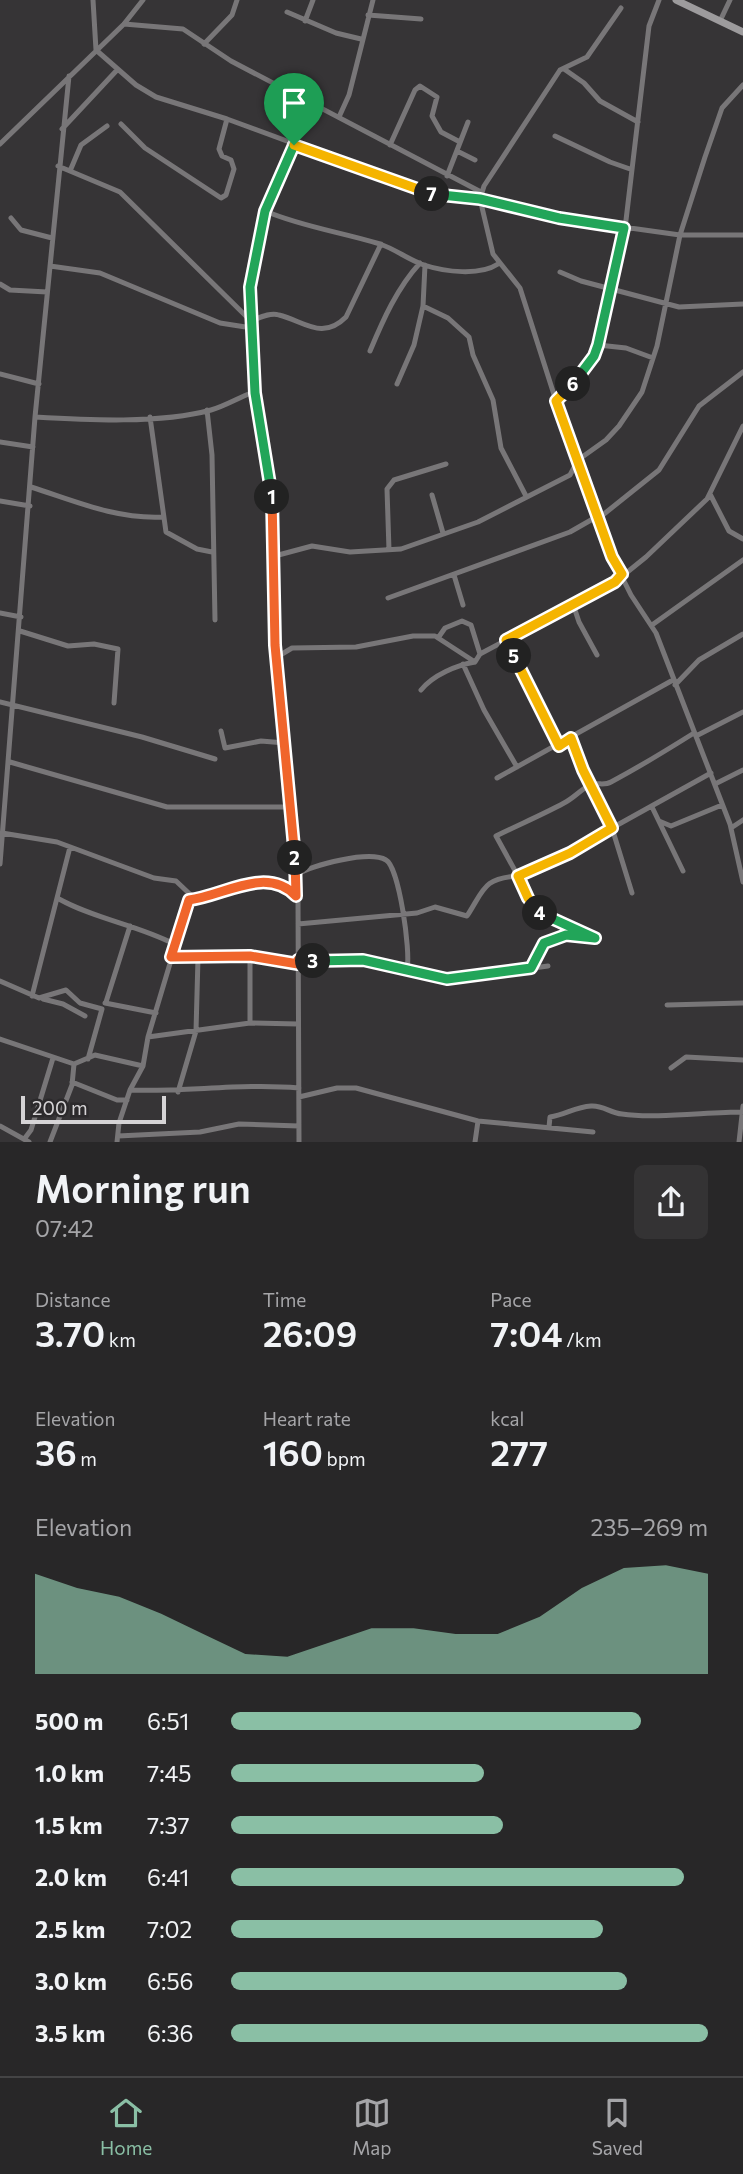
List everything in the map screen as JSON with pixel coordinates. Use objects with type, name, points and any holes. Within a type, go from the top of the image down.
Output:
[{"type":"main road","points":[[676,0],[743,32]]},
{"type":"street","points":[[93,0],[96,50],[156,97],[227,119],[428,193],[480,199],[559,218],[624,228],[680,235],[743,235]]},
{"type":"street","points":[[0,144],[124,24],[143,0]]},
{"type":"street","points":[[204,44],[229,19],[237,0]]},
{"type":"street","points":[[306,21],[313,0]]},
{"type":"street","points":[[339,117],[349,95],[373,0]]},
{"type":"street","points":[[556,401],[581,374],[598,345],[624,228],[649,26],[659,0]]},
{"type":"street","points":[[720,20],[730,0]]},
{"type":"street","points":[[621,8],[587,57],[564,69],[540,99],[481,192],[480,199],[487,234],[498,264],[520,288],[556,401],[612,557],[631,595],[652,625],[711,773],[731,828],[743,882]]},
{"type":"street","points":[[287,12],[361,39]]},
{"type":"street","points":[[369,15],[421,19]]},
{"type":"street","points":[[124,24],[178,27],[204,44],[481,192]]},
{"type":"street","points":[[62,129],[118,69]]},
{"type":"street","points":[[564,69],[584,83],[600,101],[638,122]]},
{"type":"street","points":[[0,864],[35,417],[69,76]]},
{"type":"street","points":[[271,556],[312,546],[350,552],[407,547],[478,522],[570,475],[578,460],[606,440],[631,411],[653,358],[680,235],[721,111],[743,85]]},
{"type":"street","points":[[390,145],[415,90],[420,86],[437,97],[432,116],[441,132],[460,142]]},
{"type":"street","points":[[121,124],[145,148],[221,198],[226,195],[234,169],[231,160],[222,156],[219,149],[227,119]]},
{"type":"street","points":[[447,176],[468,122]]},
{"type":"street","points":[[70,171],[81,145],[107,126]]},
{"type":"street","points":[[555,136],[610,163],[630,169]]},
{"type":"street","points":[[294,145],[265,211],[250,287],[255,393],[272,494],[271,556],[277,657],[289,807],[293,819],[298,924],[299,1142]]},
{"type":"street","points":[[457,151],[475,160]]},
{"type":"street","points":[[58,166],[120,192],[251,324]]},
{"type":"street","points":[[265,211],[306,227],[381,244],[423,264],[459,271],[488,270],[498,264]]},
{"type":"street","points":[[11,218],[21,230],[52,238]]},
{"type":"street","points":[[50,266],[100,273],[220,323],[251,324],[278,314],[306,327],[325,330],[346,317],[381,244]]},
{"type":"street","points":[[397,384],[412,353],[423,306],[423,264]]},
{"type":"street","points":[[370,351],[407,278],[423,264]]},
{"type":"street","points":[[560,272],[609,289],[666,304],[709,307],[743,303]]},
{"type":"street","points":[[0,284],[10,290],[47,292]]},
{"type":"street","points":[[423,306],[448,318],[469,337],[472,355],[493,400],[501,448],[526,496]]},
{"type":"street","points":[[598,345],[626,348],[653,358]]},
{"type":"street","points":[[388,598],[570,532],[598,517],[659,470],[699,406],[743,372]]},
{"type":"street","points":[[0,374],[39,384]]},
{"type":"street","points":[[35,417],[85,420],[150,417],[207,410],[255,393]]},
{"type":"street","points":[[207,410],[212,455],[215,620]]},
{"type":"street","points":[[150,417],[166,532],[197,550],[212,552]]},
{"type":"street","points":[[421,690],[427,682],[463,664],[475,662],[480,654],[615,582],[646,558],[699,509],[710,494],[743,426]]},
{"type":"street","points":[[0,442],[33,447]]},
{"type":"street","points":[[389,550],[387,489],[398,478],[446,464]]},
{"type":"street","points":[[31,487],[113,514],[133,518],[162,517]]},
{"type":"street","points":[[710,494],[729,531],[743,539]]},
{"type":"street","points":[[432,495],[443,533]]},
{"type":"street","points":[[0,501],[30,506]]},
{"type":"street","points":[[652,625],[743,560]]},
{"type":"street","points":[[454,575],[463,605]]},
{"type":"street","points":[[573,604],[579,622],[597,655]]},
{"type":"street","points":[[0,613],[21,617]]},
{"type":"street","points":[[438,638],[446,628],[462,621],[471,625],[480,654]]},
{"type":"street","points":[[20,631],[68,646],[94,644],[118,649],[114,703]]},
{"type":"street","points":[[497,778],[674,682],[699,660],[743,635]]},
{"type":"street","points":[[277,657],[292,648],[356,647],[413,636],[444,639],[457,653],[475,662]]},
{"type":"street","points":[[506,640],[559,746]]},
{"type":"street","points":[[463,664],[484,710],[517,767]]},
{"type":"street","points":[[0,702],[142,737],[215,759]]},
{"type":"street","points":[[531,968],[544,943],[566,935],[595,938],[539,912],[496,836],[565,803],[591,785],[610,783],[695,735],[743,712]]},
{"type":"street","points":[[221,731],[225,748],[261,741],[285,743]]},
{"type":"street","points":[[571,738],[612,828],[632,893]]},
{"type":"street","points":[[10,762],[167,807],[289,807]]},
{"type":"street","points":[[715,784],[743,770]]},
{"type":"street","points":[[298,924],[404,914],[435,907],[467,916],[481,890],[498,877],[518,876],[570,853],[711,773]]},
{"type":"street","points":[[659,821],[671,826],[722,805]]},
{"type":"street","points":[[652,807],[683,871]]},
{"type":"street","points":[[731,828],[743,820]]},
{"type":"street","points":[[2,833],[71,847],[155,878],[176,881],[195,899]]},
{"type":"street","points":[[32,996],[71,847]]},
{"type":"street","points":[[296,875],[336,861],[377,856],[385,859],[394,868],[396,891],[404,914],[410,959],[407,969]]},
{"type":"street","points":[[296,896],[287,887],[258,881],[189,900],[148,1037],[143,1066],[130,1090],[117,1139],[200,1132],[239,1124],[299,1126]]},
{"type":"street","points":[[59,899],[103,919],[149,931],[174,944]]},
{"type":"street","points":[[39,998],[66,990],[80,1003],[99,1007],[106,1002],[130,926]]},
{"type":"street","points":[[171,957],[250,956],[298,962],[363,960],[447,979],[548,966]]},
{"type":"street","points":[[250,956],[250,1023]]},
{"type":"street","points":[[178,1092],[196,1031],[198,958]]},
{"type":"street","points":[[0,981],[32,996],[63,1003],[85,1016]]},
{"type":"street","points":[[106,1002],[156,1013]]},
{"type":"street","points":[[667,1005],[743,1003]]},
{"type":"street","points":[[89,1059],[102,1009],[99,1007]]},
{"type":"street","points":[[148,1037],[250,1023],[298,1024]]},
{"type":"street","points":[[0,1039],[74,1064],[95,1055],[143,1066]]},
{"type":"street","points":[[671,1068],[686,1057],[743,1060]]},
{"type":"street","points":[[0,1126],[27,1140],[53,1058]]},
{"type":"street","points":[[50,1142],[72,1082],[74,1064]]},
{"type":"street","points":[[72,1082],[117,1100],[127,1100]]},
{"type":"street","points":[[130,1090],[178,1092],[276,1086],[299,1088]]},
{"type":"street","points":[[299,1097],[337,1088],[356,1088],[478,1121],[593,1132]]},
{"type":"street","points":[[549,1127],[550,1117],[559,1116],[570,1108],[589,1106],[601,1105],[620,1114],[742,1109],[739,1142]]},
{"type":"street","points":[[474,1142],[478,1121]]},
{"type":"street","points":[[13,1142],[15,1134]]},
{"type":"route","points":[[294,145],[436,195],[480,199],[559,218],[624,228],[594,356],[556,401],[612,557],[622,574],[615,582],[506,640],[559,746],[571,738],[583,770],[612,828],[570,853],[518,876],[528,898],[539,912],[562,925],[595,938],[566,935],[544,943],[531,968],[480,977],[447,979],[363,960],[334,962],[309,961],[302,958],[298,960],[298,964],[250,956],[171,957],[189,900],[258,881],[287,887],[296,896],[293,819],[289,807],[288,769],[275,645],[270,543],[272,494],[255,393],[250,313],[250,287],[265,211],[294,145]]}]
